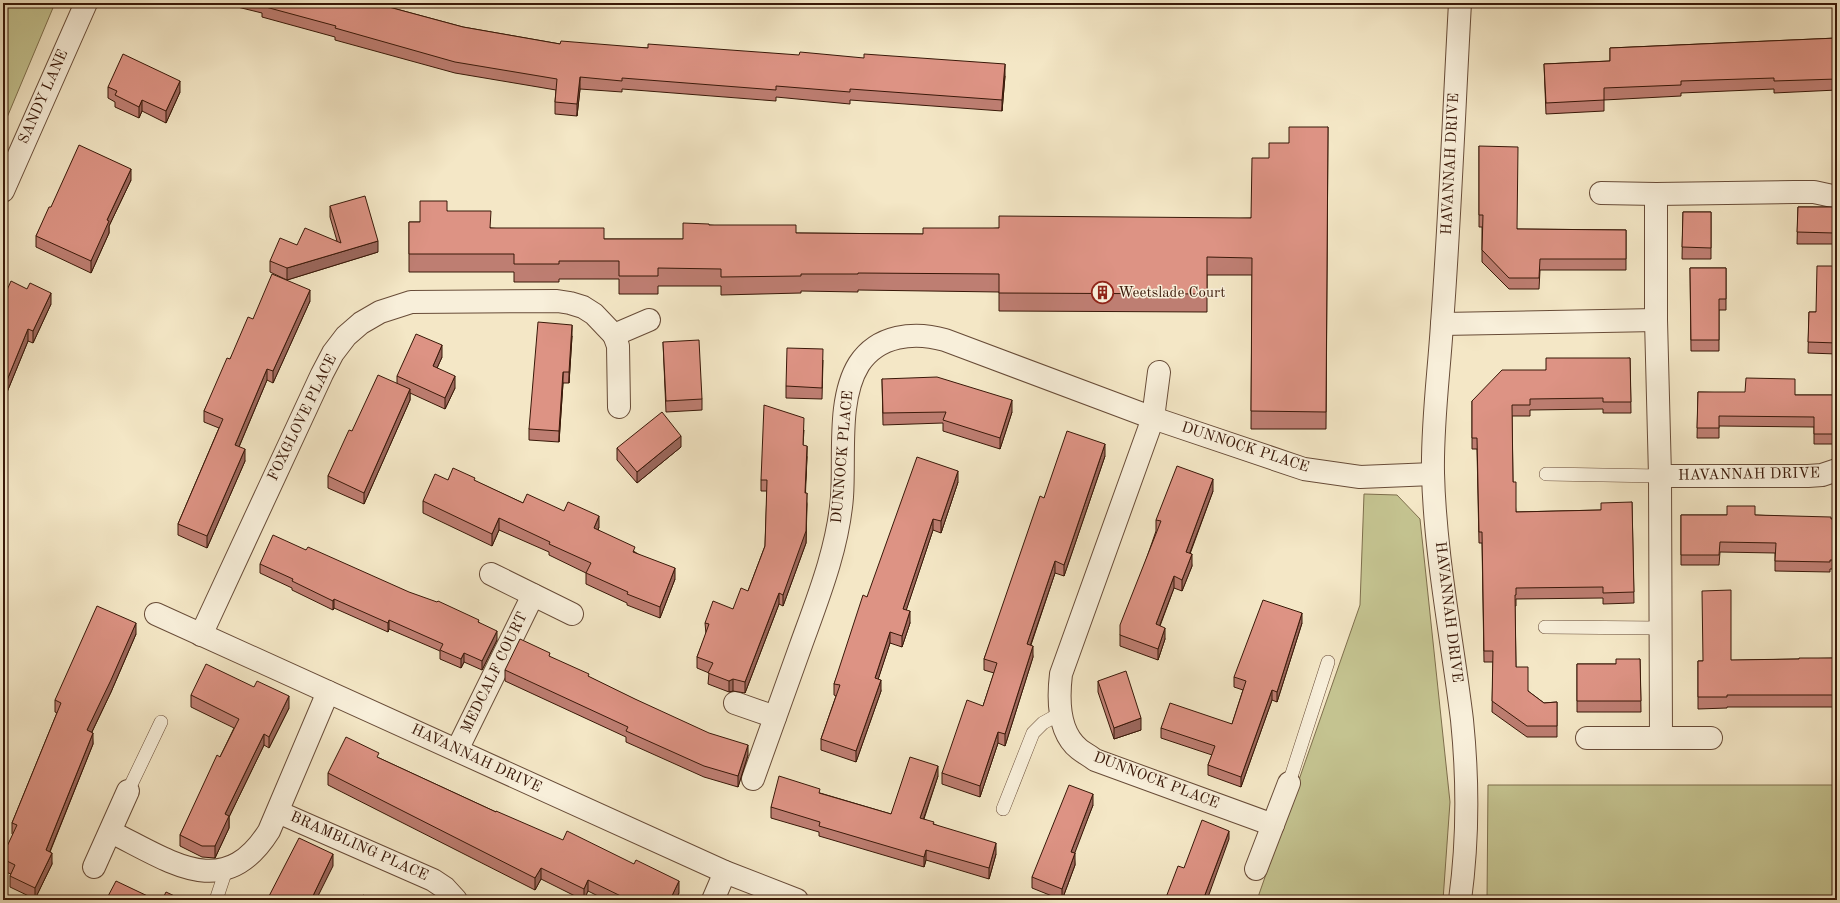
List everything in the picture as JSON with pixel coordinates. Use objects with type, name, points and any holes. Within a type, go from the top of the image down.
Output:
[{"type":"street","name":"SANDY LANE","points":[[3,191],[86,3]]},
{"type":"street","name":"HAVANNAH DRIVE","points":[[1460,3],[1442,324],[1434,428],[1433,474],[1438,544],[1456,670],[1465,764],[1464,869],[1460,900]]},
{"type":"street","points":[[1600,193],[1656,194],[1814,192],[1837,197]]},
{"type":"street","name":"HAVANNAH DRIVE","points":[[1656,194],[1656,320],[1660,476],[1661,738]]},
{"type":"street","name":"FOXGLOVE PLACE","points":[[201,635],[322,374],[333,353],[346,336],[361,323],[380,312],[411,302],[557,301],[583,307],[594,314],[614,335]]},
{"type":"street","points":[[619,407],[618,346],[614,335],[650,320]]},
{"type":"street","points":[[1442,324],[1656,320]]},
{"type":"street","name":"DUNNOCK PLACE","points":[[753,779],[812,615],[836,533],[842,504],[844,472],[844,416],[846,395],[851,379],[859,365],[874,348],[896,337],[918,335],[932,336],[1153,418],[1304,469],[1360,477],[1433,474]]},
{"type":"street","points":[[1153,418],[1159,372]]},
{"type":"street","name":"DUNNOCK PLACE","points":[[1153,418],[1061,674],[1059,694],[1061,713],[1067,732],[1078,749],[1095,760],[1273,825]]},
{"type":"street","name":"HAVANNAH DRIVE","points":[[1660,476],[1808,476],[1822,475],[1837,470]]},
{"type":"street","name":"MEDCALF COURT","points":[[491,574],[572,614]]},
{"type":"street","name":"MEDCALF COURT","points":[[457,750],[533,595]]},
{"type":"street","name":"HAVANNAH DRIVE","points":[[156,614],[725,872],[797,900]]},
{"type":"street","name":"BRAMBLING PLACE","points":[[111,832],[174,863],[192,869],[215,872],[226,870],[242,863],[255,852],[269,831],[328,692]]},
{"type":"street","points":[[735,703],[775,717]]},
{"type":"street","points":[[1587,738],[1712,738]]},
{"type":"street","points":[[1256,869],[1288,783]]},
{"type":"street","points":[[94,867],[111,832],[128,791]]},
{"type":"street","name":"BRAMBLING PLACE","points":[[278,812],[432,880],[445,888],[456,900]]},
{"type":"street","points":[[713,900],[725,872]]},
{"type":"lane","points":[[1546,474],[1660,476]]},
{"type":"lane","points":[[1545,627],[1660,628]]},
{"type":"lane","points":[[1288,783],[1328,662]]},
{"type":"lane","points":[[1004,809],[1033,733],[1043,723],[1061,713]]},
{"type":"lane","points":[[128,791],[161,722]]},
{"type":"lane","points":[[216,900],[226,870]]},
{"type":"shaded area","points":[[3,3],[55,3],[3,127]]},
{"type":"shaded area","points":[[1364,494],[1397,495],[1420,519],[1450,802],[1443,900],[1257,900],[1360,605]]},
{"type":"shaded area","points":[[1488,785],[1835,785],[1837,900],[1487,900]]},
{"type":"building","points":[[263,3],[374,3],[463,27],[560,44],[561,41],[648,48],[648,44],[799,55],[800,52],[864,58],[864,54],[1005,64],[1002,100],[850,89],[850,92],[776,86],[776,90],[622,78],[622,81],[580,77],[577,104],[555,102],[557,79],[455,62],[335,28],[336,26],[262,6]]},
{"type":"building","points":[[1837,38],[1837,79],[1774,81],[1774,78],[1681,81],[1681,85],[1604,88],[1604,100],[1546,103],[1544,64],[1610,61],[1610,48]]},
{"type":"building","points":[[123,54],[180,81],[166,111],[142,100],[139,107],[115,95],[117,91],[108,87]]},
{"type":"building","points":[[1289,127],[1328,127],[1326,412],[1251,411],[1252,258],[1207,257],[1207,294],[999,293],[999,274],[858,273],[801,274],[801,276],[721,277],[721,269],[658,268],[658,276],[619,276],[619,261],[559,261],[559,264],[514,264],[514,254],[409,254],[409,222],[420,222],[420,201],[447,201],[447,211],[491,211],[490,228],[604,228],[604,239],[683,239],[683,223],[709,225],[796,225],[796,233],[923,234],[923,228],[999,228],[999,216],[1251,218],[1252,158],[1269,158],[1269,143],[1289,143]]},
{"type":"building","points":[[79,145],[131,169],[107,220],[109,221],[91,261],[36,236]]},
{"type":"building","points":[[1479,146],[1518,147],[1517,229],[1626,230],[1626,259],[1540,259],[1539,278],[1509,278],[1482,250],[1483,215],[1479,215]]},
{"type":"building","points":[[365,196],[378,241],[287,268],[270,261],[280,238],[297,245],[305,228],[341,243],[330,206]]},
{"type":"building","points":[[1798,207],[1834,207],[1834,233],[1797,232]]},
{"type":"building","points":[[1683,212],[1711,212],[1711,248],[1682,247]]},
{"type":"building","points":[[1817,266],[1837,266],[1837,343],[1808,342],[1809,312],[1816,312]]},
{"type":"building","points":[[1690,268],[1726,268],[1726,299],[1719,299],[1719,340],[1691,340]]},
{"type":"building","points":[[272,274],[310,290],[273,371],[267,369],[235,445],[245,449],[207,536],[178,524],[223,419],[204,411],[227,358],[230,359],[248,317],[253,319]]},
{"type":"building","points":[[11,281],[27,289],[30,283],[51,293],[33,331],[28,329],[5,385],[3,384],[3,299]]},
{"type":"building","points":[[538,322],[572,325],[569,372],[563,372],[559,431],[529,429]]},
{"type":"building","points":[[416,334],[442,345],[433,366],[455,376],[445,398],[397,376]]},
{"type":"building","points":[[699,340],[702,399],[666,401],[663,342]]},
{"type":"building","points":[[787,348],[823,349],[822,388],[786,386]]},
{"type":"building","points":[[1546,358],[1630,358],[1631,402],[1603,402],[1603,398],[1530,399],[1530,405],[1512,405],[1513,482],[1516,482],[1516,512],[1601,510],[1601,503],[1632,502],[1634,592],[1603,593],[1603,587],[1516,588],[1516,667],[1528,667],[1528,691],[1544,703],[1557,702],[1557,726],[1527,726],[1492,701],[1493,651],[1484,651],[1482,532],[1479,532],[1477,438],[1472,438],[1472,401],[1502,370],[1546,370]]},
{"type":"building","points":[[378,375],[410,389],[364,493],[328,476],[349,430],[352,431]]},
{"type":"building","points":[[937,377],[1012,400],[1000,438],[943,420],[946,412],[883,413],[882,379]]},
{"type":"building","points":[[1746,378],[1795,379],[1795,395],[1837,395],[1837,434],[1814,434],[1814,417],[1719,416],[1719,428],[1697,428],[1698,392],[1745,392]]},
{"type":"building","points":[[764,405],[804,418],[803,445],[807,446],[805,493],[807,493],[806,531],[783,595],[779,593],[745,682],[733,679],[729,681],[708,673],[713,663],[697,657],[709,624],[705,623],[713,601],[733,609],[741,588],[748,591],[765,546],[767,480],[761,480]]},
{"type":"building","points":[[662,412],[681,436],[637,472],[617,448]]},
{"type":"building","points":[[1067,431],[1105,444],[1064,565],[1055,561],[1027,644],[1033,646],[1005,734],[998,732],[980,786],[942,773],[967,700],[983,706],[997,663],[984,659],[1040,496],[1044,498]]},
{"type":"building","points":[[917,457],[958,471],[941,521],[933,519],[903,609],[910,611],[902,636],[890,632],[875,678],[881,680],[856,751],[821,739],[840,685],[834,684],[863,595],[867,597]]},
{"type":"building","points":[[1177,466],[1213,479],[1186,552],[1192,554],[1182,580],[1174,576],[1156,624],[1165,628],[1158,649],[1120,635],[1120,625],[1161,521],[1156,520]]},
{"type":"building","points":[[453,468],[475,478],[474,480],[523,503],[527,494],[564,511],[568,502],[599,516],[594,528],[635,547],[633,552],[675,568],[660,607],[627,594],[628,592],[586,573],[591,563],[549,544],[550,542],[499,518],[492,534],[423,501],[435,474],[448,480]]},
{"type":"building","points":[[1727,506],[1755,506],[1755,515],[1831,517],[1831,519],[1837,519],[1837,560],[1830,560],[1830,562],[1775,561],[1776,543],[1720,542],[1719,555],[1681,555],[1681,515],[1727,515]]},
{"type":"building","points":[[273,535],[306,550],[308,547],[409,592],[437,602],[438,601],[479,620],[478,622],[497,631],[482,661],[464,653],[461,659],[440,650],[443,644],[389,620],[388,623],[334,599],[333,601],[292,581],[293,579],[260,564]]},
{"type":"building","points":[[1731,590],[1731,660],[1837,658],[1837,695],[1727,695],[1727,697],[1698,697],[1698,661],[1703,661],[1702,591]]},
{"type":"building","points":[[1263,600],[1302,613],[1277,692],[1272,690],[1241,777],[1208,765],[1215,746],[1161,728],[1170,703],[1232,724],[1246,681],[1234,677]]},
{"type":"building","points":[[97,606],[136,623],[87,730],[93,733],[46,850],[52,853],[35,888],[10,876],[15,865],[3,859],[3,855],[17,825],[12,823],[61,703],[55,700]]},
{"type":"building","points":[[520,639],[550,653],[549,656],[589,674],[588,676],[635,699],[709,733],[748,745],[738,776],[704,766],[626,731],[628,727],[505,670]]},
{"type":"building","points":[[1616,659],[1640,659],[1641,701],[1577,701],[1577,664],[1616,664]]},
{"type":"building","points":[[206,664],[254,687],[257,681],[289,696],[269,737],[264,734],[225,814],[229,816],[215,846],[202,846],[180,835],[217,755],[220,757],[239,719],[191,695]]},
{"type":"building","points":[[1126,671],[1141,718],[1114,728],[1098,681]]},
{"type":"building","points":[[346,737],[379,753],[377,757],[496,812],[563,840],[567,831],[634,864],[636,860],[679,881],[670,900],[629,900],[588,880],[584,889],[541,868],[535,878],[328,773]]},
{"type":"building","points":[[910,757],[938,766],[920,818],[934,822],[933,824],[996,843],[989,868],[926,850],[924,857],[819,826],[820,822],[771,807],[779,776],[820,789],[819,793],[891,814]]},
{"type":"building","points":[[1069,785],[1093,794],[1071,852],[1075,853],[1062,889],[1032,877]]},
{"type":"building","points":[[1202,820],[1229,831],[1203,900],[1165,900],[1178,866],[1184,868]]},
{"type":"building","points":[[299,838],[333,854],[311,900],[267,900]]},
{"type":"building","points":[[116,881],[156,900],[106,900]]},
{"type":"building","points":[[166,892],[183,900],[162,900]]},
{"type":"building","points":[[363,895],[373,900],[360,900]]},
{"type":"place","name":"Weetslade Court","points":[[1103,293]]}]
